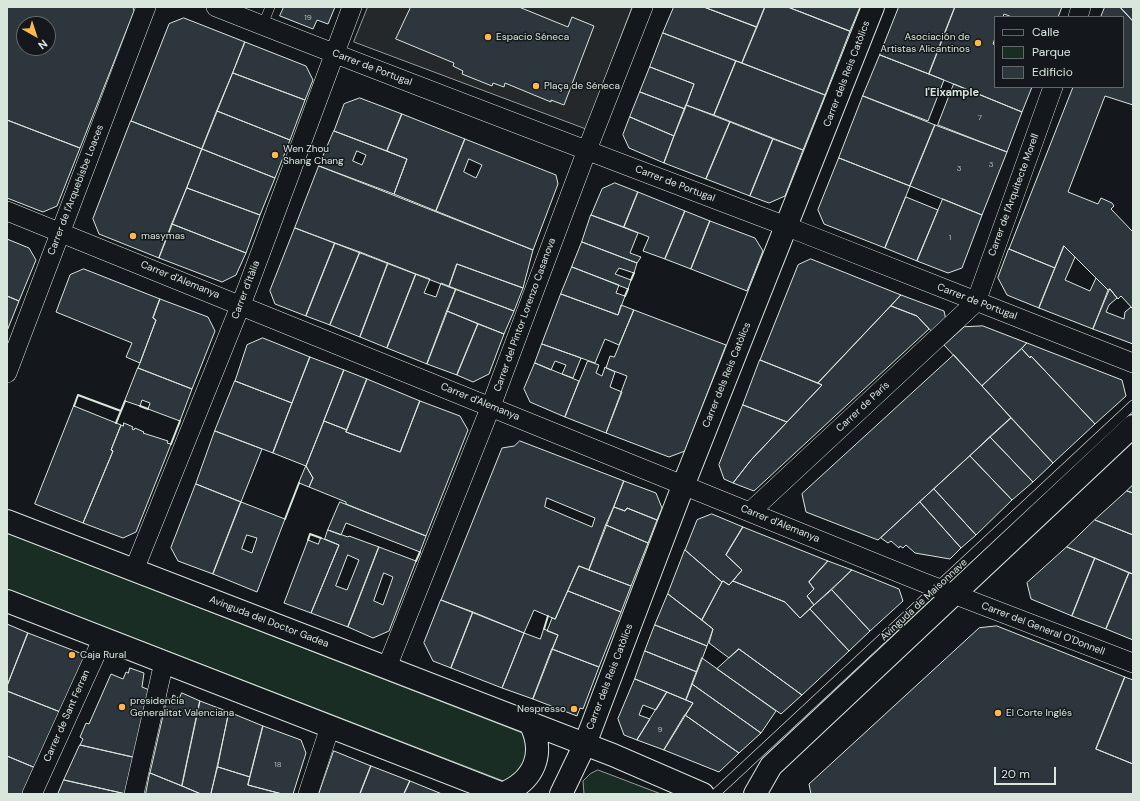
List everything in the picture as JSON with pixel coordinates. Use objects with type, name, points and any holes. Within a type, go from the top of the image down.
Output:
[{"type":"street","name":"Carrer de l'Arquebisbe Loaces","points":[[7,373],[146,7]]},
{"type":"street","name":"Carrer de Portugal","points":[[216,7],[334,55],[787,227],[1133,363]]},
{"type":"street","name":"Carrer d'Itàlia","points":[[134,570],[240,305],[352,7]]},
{"type":"street","name":"Carrer del Pintor Lorenzo Casanova","points":[[387,667],[491,406],[586,150],[643,7]]},
{"type":"street","name":"Carrer dels Reis Catòlics","points":[[561,794],[585,744],[683,486],[873,7]]},
{"type":"street","name":"Carrer de l'Arquitecte Morell","points":[[976,302],[1053,88]]},
{"type":"street","name":"Carrer d'Alemanya","points":[[7,211],[60,231],[491,406],[683,486],[945,591]]},
{"type":"street","name":"Carrer de París","points":[[751,512],[976,302]]},
{"type":"street","name":"Avinguda de Maisonnave","points":[[755,794],[771,766],[945,591],[1133,426]]},
{"type":"street","name":"Avinguda del Doctor Gadea","points":[[7,521],[585,744],[703,794]]},
{"type":"street","name":"Carrer del General O'Donnell","points":[[945,591],[1133,663]]},
{"type":"street","points":[[7,601],[502,794],[522,783],[534,765],[538,749],[536,735],[530,723]]},
{"type":"street","name":"Carrer de Sant Ferran","points":[[32,794],[103,638]]},
{"type":"street","points":[[138,793],[164,662]]},
{"type":"street","points":[[308,794],[330,727]]},
{"type":"lane","points":[[266,17],[270,7]]},
{"type":"lane","name":"Avinguda de Maisonnave","points":[[715,794],[945,591],[1133,405]]},
{"type":"green space","points":[[7,533],[525,734],[533,744],[526,770],[506,782],[7,589]]},
{"type":"green space","points":[[598,770],[661,794],[584,794],[583,781],[590,774]]},
{"type":"shaded area","name":"Plaça de Séneca","points":[[368,7],[632,7],[586,129],[354,42]]},
{"type":"building","points":[[7,7],[133,7],[134,11],[80,148],[7,120]]},
{"type":"building","points":[[284,7],[335,7],[328,24],[317,20],[313,29],[280,16]]},
{"type":"building","points":[[411,7],[519,7],[568,27],[572,17],[594,26],[564,105],[551,100],[551,102],[505,83],[504,87],[493,83],[492,86],[462,74],[463,71],[453,66],[454,63],[396,39]]},
{"type":"building","points":[[674,7],[704,7],[757,27],[742,63],[663,33]]},
{"type":"building","points":[[704,7],[765,7],[757,27]]},
{"type":"building","points":[[765,7],[788,7],[850,31],[825,95],[742,63]]},
{"type":"building","points":[[788,7],[860,7],[850,31]]},
{"type":"building","points":[[899,7],[955,7],[929,74],[880,55]]},
{"type":"building","points":[[955,7],[1062,7],[1058,16],[1009,16],[1004,14],[1003,16],[994,16],[994,88],[1032,88],[1022,112],[929,74]]},
{"type":"building","points":[[1105,7],[1120,7],[1133,21],[1133,105],[1105,96],[1068,192],[1098,204],[1101,198],[1112,203],[1114,206],[1111,209],[1133,232],[1133,309],[1121,296],[1118,299],[1110,289],[1108,290],[1064,246],[1055,268],[1009,249],[1073,88],[1124,88],[1124,16],[1101,16]]},
{"type":"building","points":[[1120,7],[1133,7],[1133,21]]},
{"type":"building","points":[[184,18],[245,42],[202,149],[131,121],[169,24]]},
{"type":"building","points":[[663,33],[736,61],[714,115],[686,105],[694,84],[650,67]]},
{"type":"building","points":[[245,42],[306,66],[313,80],[305,100],[233,73]]},
{"type":"building","points":[[880,55],[944,80],[928,121],[863,96]]},
{"type":"building","points":[[736,61],[825,95],[803,150],[714,115]]},
{"type":"building","points":[[650,67],[694,84],[685,109],[640,92]]},
{"type":"building","points":[[233,73],[305,100],[290,140],[217,111]]},
{"type":"building","points":[[954,84],[1022,112],[1007,152],[938,125]]},
{"type":"building","points":[[640,92],[685,109],[674,136],[630,117]]},
{"type":"building","points":[[863,96],[935,125],[910,186],[839,158]]},
{"type":"building","points":[[360,98],[402,114],[387,151],[334,131],[344,104]]},
{"type":"building","points":[[686,105],[730,122],[706,179],[664,163]]},
{"type":"building","points":[[217,111],[290,140],[275,178],[202,149]]},
{"type":"building","points":[[402,114],[465,139],[436,211],[394,194],[407,159],[387,151]]},
{"type":"building","points":[[630,117],[674,136],[664,163],[629,148],[623,135]]},
{"type":"building","points":[[7,120],[80,148],[57,206],[43,212],[7,198]]},
{"type":"building","points":[[131,121],[202,149],[159,258],[99,234],[93,219]]},
{"type":"building","points":[[730,122],[773,139],[750,196],[706,179]]},
{"type":"building","points":[[935,125],[1007,152],[982,215],[910,186]]},
{"type":"building","points":[[334,131],[407,159],[394,194],[319,166]],"holes":[[[357,151],[366,155],[362,165],[353,161]]]},
{"type":"building","points":[[465,139],[556,175],[558,184],[533,250],[436,211]],"holes":[[[469,159],[482,165],[476,178],[464,172]]]},
{"type":"building","points":[[773,139],[803,150],[785,196],[769,203],[750,196]]},
{"type":"building","points":[[202,149],[275,178],[260,215],[187,188]]},
{"type":"building","points":[[839,158],[910,186],[885,248],[824,224],[818,210]]},
{"type":"building","points":[[319,166],[533,250],[523,288],[457,264],[449,287],[295,228]]},
{"type":"building","points":[[615,183],[638,192],[624,227],[591,215],[602,189]]},
{"type":"building","points":[[187,188],[260,215],[246,253],[172,224]]},
{"type":"building","points":[[638,192],[685,211],[665,259],[643,251],[649,237],[624,227]]},
{"type":"building","points":[[906,197],[938,210],[917,261],[885,248]]},
{"type":"building","points":[[943,199],[982,215],[962,268],[948,273],[917,261]]},
{"type":"building","points":[[685,211],[710,221],[691,269],[665,259]]},
{"type":"building","points":[[591,215],[638,233],[630,253],[641,257],[637,263],[582,242]]},
{"type":"building","points":[[710,221],[755,238],[763,251],[747,291],[691,269]]},
{"type":"building","points":[[172,224],[246,253],[236,275],[222,282],[159,258]]},
{"type":"building","points":[[295,228],[335,243],[306,316],[275,304],[270,291]]},
{"type":"building","points":[[7,239],[29,248],[36,260],[19,301],[7,296]]},
{"type":"building","points":[[582,242],[637,263],[634,273],[619,268],[615,274],[631,280],[628,289],[572,267]]},
{"type":"building","points":[[335,243],[360,252],[330,325],[306,316]]},
{"type":"building","points":[[1064,246],[1075,257],[1065,280],[1090,291],[1096,278],[1108,290],[1093,329],[1039,308]]},
{"type":"building","points":[[1009,249],[1055,268],[1039,308],[1007,295],[998,278]]},
{"type":"building","points":[[360,252],[388,263],[360,337],[330,325]]},
{"type":"building","points":[[811,259],[901,295],[818,383],[760,360],[798,265]]},
{"type":"building","points":[[388,263],[416,274],[387,348],[360,337]]},
{"type":"building","points":[[457,264],[523,288],[514,311],[449,287]]},
{"type":"building","points":[[572,267],[619,285],[616,293],[625,296],[618,315],[561,294]]},
{"type":"building","points":[[84,269],[160,299],[153,318],[156,320],[140,363],[126,357],[132,343],[56,312],[70,275]]},
{"type":"building","points":[[416,274],[430,279],[424,293],[436,297],[441,283],[456,289],[427,364],[387,348]]},
{"type":"building","points":[[456,289],[514,311],[504,334],[447,311]]},
{"type":"building","points":[[1110,289],[1117,298],[1109,305],[1106,312],[1124,319],[1125,312],[1131,307],[1133,309],[1133,344],[1093,329]]},
{"type":"building","points":[[561,294],[618,315],[621,305],[634,310],[619,345],[605,339],[595,363],[542,344]]},
{"type":"building","points":[[901,295],[944,311],[947,325],[936,336],[917,316],[891,306]]},
{"type":"building","points":[[7,296],[19,301],[7,331]]},
{"type":"building","points":[[160,299],[208,317],[215,331],[192,389],[138,368],[156,320],[153,318]]},
{"type":"building","points":[[891,306],[917,316],[929,329],[754,491],[733,483],[751,460],[822,385],[818,383]]},
{"type":"building","points":[[634,310],[726,345],[685,451],[669,457],[606,433],[627,376],[606,368],[610,356],[614,357]]},
{"type":"building","points":[[447,311],[478,324],[457,375],[427,364]]},
{"type":"building","points":[[478,324],[504,334],[489,374],[473,382],[457,375]]},
{"type":"building","points":[[983,326],[1027,343],[982,386],[944,345],[964,327]]},
{"type":"building","points":[[263,338],[310,357],[292,403],[235,381],[247,345]]},
{"type":"building","points":[[1027,343],[1122,380],[1126,396],[1095,424],[1031,356],[1030,358],[1022,349]]},
{"type":"building","points":[[542,344],[581,358],[573,378],[562,374],[566,365],[555,361],[551,370],[535,363]]},
{"type":"building","points":[[1022,349],[1030,358],[1031,356],[1095,424],[1053,463],[982,386]]},
{"type":"building","points":[[954,355],[1011,418],[878,540],[806,512],[802,494]]},
{"type":"building","points":[[310,357],[344,370],[306,466],[273,453]]},
{"type":"building","points":[[760,360],[822,385],[787,422],[743,405]]},
{"type":"building","points":[[588,361],[599,365],[596,373],[602,376],[605,367],[615,372],[610,387],[622,392],[606,433],[565,417]]},
{"type":"building","points":[[535,363],[579,381],[565,417],[530,402],[524,389]]},
{"type":"building","points":[[138,368],[192,389],[180,421],[148,409],[150,403],[142,400],[140,406],[125,401]]},
{"type":"building","points":[[344,370],[367,379],[347,430],[324,421]]},
{"type":"building","points":[[367,379],[420,401],[400,452],[346,432]]},
{"type":"building","points":[[235,381],[292,403],[273,453],[215,431]]},
{"type":"building","points":[[420,401],[460,416],[468,430],[426,536],[346,504],[346,502],[309,487],[313,478],[306,466],[324,421],[347,430],[346,432],[400,452]]},
{"type":"building","points":[[743,405],[787,422],[751,460],[733,483],[724,479],[719,465]]},
{"type":"building","points":[[74,406],[121,425],[111,450],[113,451],[83,523],[35,504]]},
{"type":"building","points":[[1011,418],[1053,463],[1033,482],[990,437]]},
{"type":"building","points":[[124,423],[133,427],[132,429],[134,430],[135,428],[144,432],[143,433],[168,441],[167,443],[171,444],[136,532],[123,538],[83,523],[113,451],[111,450],[121,425],[123,426]]},
{"type":"building","points":[[215,431],[262,449],[241,502],[196,484]]},
{"type":"building","points":[[990,437],[1033,482],[1012,500],[970,456]]},
{"type":"building","points":[[520,441],[624,481],[589,570],[579,566],[555,619],[534,610],[524,633],[441,600],[502,448],[514,446]],"holes":[[[547,498],[595,518],[592,527],[545,507]]]},
{"type":"building","points":[[970,456],[1012,500],[976,535],[934,489]]},
{"type":"building","points":[[306,466],[313,478],[309,487],[299,483]]},
{"type":"building","points":[[624,481],[656,493],[662,508],[657,520],[627,508],[625,511],[614,507]]},
{"type":"building","points":[[196,484],[241,502],[213,574],[178,561],[171,548]]},
{"type":"building","points":[[1133,485],[1133,493],[1127,491]]},
{"type":"building","points":[[934,489],[976,535],[961,548],[920,502]]},
{"type":"building","points":[[1127,491],[1133,493],[1133,535],[1095,520]]},
{"type":"building","points":[[241,502],[285,519],[257,592],[213,574]],"holes":[[[247,535],[257,538],[252,553],[242,549]]]},
{"type":"building","points":[[340,502],[426,536],[420,552],[346,523],[341,535],[328,530]]},
{"type":"building","points":[[920,502],[961,548],[950,559],[915,553],[906,545],[903,548],[900,546],[899,548],[891,541],[888,543],[881,538]]},
{"type":"building","points":[[614,507],[625,511],[627,508],[657,520],[648,543],[606,525]]},
{"type":"building","points":[[712,514],[743,527],[726,555],[742,570],[729,585],[723,581],[722,582],[685,550],[697,520]]},
{"type":"building","points":[[1095,520],[1133,535],[1133,574],[1067,547]]},
{"type":"building","points":[[606,525],[648,543],[631,586],[589,570]]},
{"type":"building","points":[[743,527],[828,561],[809,582],[814,589],[807,596],[814,605],[800,618],[785,602],[733,581],[742,570],[726,555]]},
{"type":"building","points":[[328,530],[379,547],[348,627],[311,613],[339,545],[325,539]],"holes":[[[348,555],[359,560],[347,590],[336,586]]]},
{"type":"building","points":[[321,538],[339,545],[311,613],[284,603],[308,540],[318,544]]},
{"type":"building","points":[[379,547],[416,561],[389,631],[373,638],[348,627]],"holes":[[[384,573],[393,577],[383,605],[374,601]]]},
{"type":"building","points":[[1067,547],[1095,558],[1072,616],[1031,599],[1027,583]]},
{"type":"building","points":[[685,550],[722,582],[702,620],[668,594]]},
{"type":"building","points":[[1095,558],[1129,573],[1106,629],[1072,616]]},
{"type":"building","points":[[828,561],[852,570],[814,605],[807,596],[814,589],[809,582]]},
{"type":"building","points":[[579,566],[631,586],[621,612],[568,591]]},
{"type":"building","points":[[852,570],[899,589],[903,601],[870,631],[832,590]]},
{"type":"building","points":[[1129,573],[1133,574],[1133,640],[1106,629]]},
{"type":"building","points":[[723,581],[729,585],[733,581],[785,602],[800,618],[810,609],[849,651],[802,695],[739,649],[729,658],[709,643],[713,629],[702,620]]},
{"type":"building","points":[[832,590],[870,631],[849,651],[810,609]]},
{"type":"building","points":[[568,591],[621,612],[599,667],[552,649],[558,635],[547,631],[552,618],[555,619]]},
{"type":"building","points":[[668,594],[713,629],[707,646],[655,625]]},
{"type":"building","points":[[441,600],[473,612],[451,668],[433,661],[424,643]]},
{"type":"building","points":[[473,612],[524,633],[502,688],[451,668]]},
{"type":"building","points":[[7,624],[28,633],[7,686]]},
{"type":"building","points":[[655,625],[707,646],[697,672],[645,651]]},
{"type":"building","name":"El Corte Inglés","points":[[997,626],[1125,677],[1096,749],[1133,764],[1133,794],[811,794],[809,784],[979,628]]},
{"type":"building","points":[[544,629],[558,635],[533,699],[502,688],[524,633],[540,639]]},
{"type":"building","points":[[28,633],[80,653],[86,665],[63,713],[7,691],[7,686]]},
{"type":"building","points":[[552,649],[599,667],[583,709],[580,708],[577,716],[533,699]]},
{"type":"building","points":[[739,649],[802,695],[781,714],[717,669]]},
{"type":"building","points":[[645,651],[697,672],[686,700],[635,679]]},
{"type":"building","points":[[702,658],[776,711],[761,733],[692,684]]},
{"type":"building","name":"presidencia Generalitat Valenciana","points":[[130,668],[144,673],[142,687],[152,691],[137,758],[80,745],[83,739],[80,737],[86,723],[89,724],[111,674],[123,679],[126,672],[128,673]]},
{"type":"building","points":[[1125,677],[1133,680],[1133,764],[1096,749]]},
{"type":"building","points":[[635,679],[667,692],[656,710],[643,705],[639,715],[650,719],[637,740],[624,735],[618,719]]},
{"type":"building","points":[[692,684],[761,733],[739,753],[685,715],[693,703],[686,700]]},
{"type":"building","points":[[7,691],[63,713],[38,769],[7,756]]},
{"type":"building","points":[[667,692],[693,703],[664,750],[637,740]]},
{"type":"building","points":[[182,693],[200,701],[182,786],[150,773],[167,698],[172,699],[173,695],[179,698]]},
{"type":"building","points":[[200,701],[229,712],[211,794],[201,794],[182,786]]},
{"type":"building","points":[[229,712],[263,726],[250,777],[218,767]]},
{"type":"building","points":[[685,715],[739,753],[719,772],[664,750]]},
{"type":"building","points":[[263,726],[301,740],[306,753],[293,794],[282,794],[248,785]]},
{"type":"building","points":[[80,745],[137,758],[126,794],[64,780]]},
{"type":"building","points":[[334,751],[371,766],[360,794],[319,794]]},
{"type":"building","points":[[7,756],[38,769],[26,794],[7,794]]},
{"type":"building","points":[[371,766],[410,781],[404,794],[360,794]]},
{"type":"building","points":[[218,767],[250,777],[248,785],[282,794],[211,794]]},
{"type":"building","points":[[150,773],[182,786],[201,794],[146,794]]},
{"type":"building","points":[[64,780],[126,794],[58,794]]},
{"type":"building","points":[[410,781],[442,794],[404,794]]},
{"type":"wall","points":[[631,280],[634,273]]},
{"type":"wall","points":[[625,296],[628,289]]},
{"type":"wall","points":[[74,406],[78,395],[121,411]]},
{"type":"wall","points":[[116,423],[125,401]]},
{"type":"wall","points":[[140,406],[148,409]]},
{"type":"wall","points":[[171,444],[180,421]]},
{"type":"wall","points":[[285,519],[299,483]]},
{"type":"wall","points":[[308,540],[310,534],[321,538]]},
{"type":"wall","points":[[416,561],[420,552]]},
{"type":"wall","points":[[544,629],[548,616]]},
{"type":"place","name":"Espacio Séneca","points":[[488,37]]},
{"type":"place","name":"Asociación de Artistas Alicantinos","points":[[978,43]]},
{"type":"place","name":"Plaça de Séneca","points":[[536,86]]},
{"type":"place","name":"Wen Zhou Shang Chang","points":[[275,155]]},
{"type":"place","name":"masymas","points":[[133,236]]},
{"type":"place","name":"Caja Rural","points":[[72,655]]},
{"type":"place","name":"presidencia Generalitat Valenciana","points":[[122,707]]},
{"type":"place","name":"Nespresso","points":[[574,709]]},
{"type":"place","name":"El Corte Inglés","points":[[998,713]]},
{"type":"district","name":"l'Eixample","points":[[952,93]]}]
